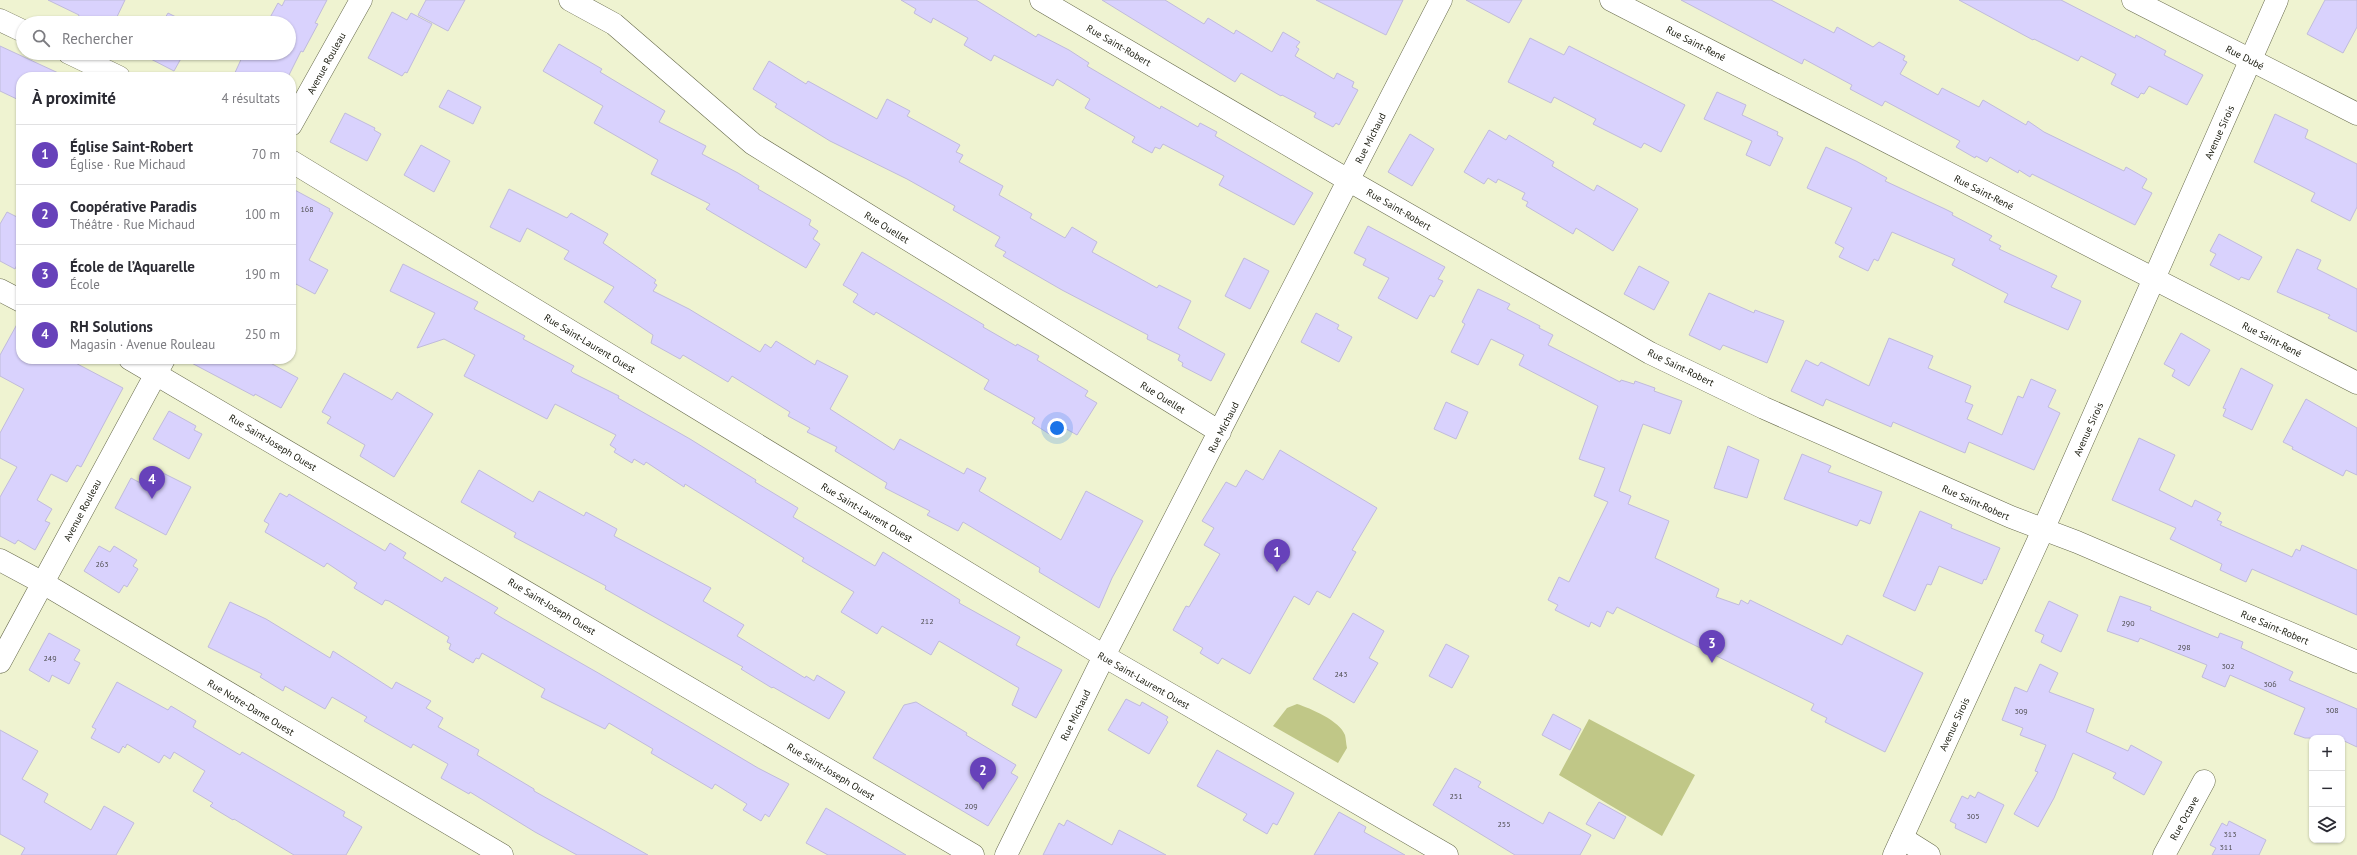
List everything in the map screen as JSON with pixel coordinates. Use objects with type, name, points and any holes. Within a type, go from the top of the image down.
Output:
[{"type":"street","name":"Avenue Rouleau","points":[[296,117],[361,0]]},
{"type":"street","name":"Rue Ouellet","points":[[570,0],[614,24],[753,144],[1220,432]]},
{"type":"street","name":"Rue Saint-Robert","points":[[1041,0],[1348,180],[1650,353],[1764,408],[2011,517],[2357,662]]},
{"type":"street","name":"Rue Michaud","points":[[1006,855],[1104,656],[1441,0]]},
{"type":"street","name":"Rue Saint-René","points":[[1611,0],[2357,383]]},
{"type":"street","name":"Rue Dubé","points":[[2133,0],[2357,114]]},
{"type":"street","name":"Avenue Sirois","points":[[1898,847],[2043,530],[2277,0]]},
{"type":"street","points":[[0,20],[16,28]]},
{"type":"street","points":[[84,60],[109,72]]},
{"type":"street","name":"Rue Saint-Laurent Ouest","points":[[296,164],[1104,656],[1448,855]]},
{"type":"street","points":[[0,290],[16,298]]},
{"type":"street","name":"Avenue Rouleau","points":[[0,662],[160,366]]},
{"type":"street","name":"Rue Saint-Joseph Ouest","points":[[160,366],[973,855]]},
{"type":"street","name":"Rue Notre-Dame Ouest","points":[[0,560],[43,583],[502,855]]},
{"type":"street","name":"Rue Octave","points":[[2164,855],[2204,781]]},
{"type":"street","points":[[1898,847],[1929,855]]},
{"type":"green space","points":[[1297,704],[1331,720],[1342,730],[1345,735],[1347,748],[1338,763],[1273,726],[1287,708]]},
{"type":"green space","points":[[1589,719],[1695,775],[1662,836],[1559,775]]},
{"type":"building","points":[[48,0],[125,0],[117,16],[79,15]]},
{"type":"building","points":[[285,0],[327,0],[315,23],[318,24],[303,52],[301,51],[290,72],[235,72],[241,60],[296,60],[296,16],[271,16],[278,3],[282,6]]},
{"type":"building","points":[[426,0],[465,0],[448,31],[418,15]]},
{"type":"building","points":[[901,0],[976,0],[1036,37],[1038,34],[1069,50],[1089,63],[1087,66],[1160,109],[1161,106],[1198,127],[1200,123],[1217,132],[1215,136],[1313,193],[1294,225],[1219,185],[1224,176],[1163,144],[1160,149],[1155,147],[1152,153],[1132,142],[1135,137],[1085,108],[1090,99],[1057,79],[1053,86],[994,55],[991,61],[964,45],[968,38],[933,18],[931,23],[914,13],[916,9]]},
{"type":"building","points":[[1102,0],[1165,0],[1204,24],[1208,18],[1234,34],[1236,30],[1272,52],[1283,32],[1300,42],[1296,47],[1299,49],[1295,56],[1334,79],[1337,73],[1354,82],[1352,87],[1358,90],[1339,125],[1336,123],[1333,127],[1314,117],[1316,113],[1282,95],[1281,96],[1241,73],[1235,82]]},
{"type":"building","points":[[1316,0],[1403,0],[1386,35]]},
{"type":"building","points":[[1466,0],[1522,0],[1509,23]]},
{"type":"building","points":[[1681,0],[1771,0],[1834,33],[1837,27],[1873,47],[1879,42],[1905,56],[1903,60],[1907,62],[1900,74],[1938,95],[1942,88],[1979,107],[1983,100],[2026,125],[2028,121],[2044,132],[2124,171],[2126,167],[2147,179],[2142,188],[2152,193],[2135,225],[2032,174],[2030,177],[2019,170],[2018,173],[1990,157],[1987,162],[1976,156],[1975,158],[1956,147],[1960,141],[1885,101],[1882,106],[1850,89],[1852,85],[1804,59],[1802,64]]},
{"type":"building","points":[[1959,0],[2061,0],[2135,38],[2136,35],[2166,51],[2164,55],[2203,75],[2187,105],[2149,86],[2144,94],[2141,93],[2138,98],[2111,84],[2116,74],[2081,56],[2078,61],[2034,39],[2033,40]]},
{"type":"building","points":[[2325,0],[2357,0],[2357,27],[2343,53],[2307,34]]},
{"type":"building","points":[[392,12],[407,20],[411,13],[432,24],[407,73],[405,72],[402,76],[368,58]]},
{"type":"building","points":[[168,13],[174,16],[166,16]]},
{"type":"building","points":[[1530,38],[1564,55],[1569,46],[1685,105],[1661,152],[1644,143],[1641,148],[1593,124],[1596,119],[1554,97],[1551,103],[1508,82]]},
{"type":"building","points":[[559,44],[602,69],[600,72],[665,111],[659,122],[706,146],[702,154],[738,173],[759,186],[758,189],[811,220],[809,225],[818,231],[813,239],[820,244],[806,268],[706,209],[710,204],[651,174],[658,160],[594,123],[603,106],[543,71]]},
{"type":"building","points":[[0,46],[16,53],[16,60],[30,60],[56,72],[16,72],[16,99],[0,91]]},
{"type":"building","points":[[153,60],[180,60],[174,71]]},
{"type":"building","points":[[769,61],[806,84],[808,81],[877,119],[887,99],[910,111],[907,116],[960,145],[956,152],[963,155],[959,162],[1003,186],[999,195],[1032,214],[1030,218],[1065,238],[1072,227],[1097,242],[1092,252],[1157,288],[1159,285],[1191,301],[1178,328],[1225,354],[1211,381],[1182,366],[1183,363],[1178,360],[1180,355],[1147,339],[1148,335],[1062,290],[1003,256],[1006,252],[995,246],[1000,237],[953,210],[955,206],[907,179],[830,141],[775,107],[777,104],[753,89]]},
{"type":"building","points":[[448,90],[481,107],[473,124],[439,107]]},
{"type":"building","points":[[1717,92],[1746,105],[1742,115],[1778,132],[1777,135],[1783,138],[1770,166],[1746,155],[1752,141],[1704,119]]},
{"type":"building","points":[[345,113],[375,128],[374,130],[381,134],[367,161],[330,142]]},
{"type":"building","points":[[2275,114],[2308,130],[2305,138],[2357,164],[2357,207],[2350,221],[2311,201],[2315,193],[2254,162]]},
{"type":"building","points":[[1489,130],[1506,140],[1509,135],[1554,162],[1552,166],[1594,191],[1597,185],[1638,209],[1613,251],[1576,228],[1573,234],[1526,206],[1528,202],[1522,199],[1525,193],[1498,179],[1496,183],[1488,178],[1484,184],[1464,172]]},
{"type":"building","points":[[1410,134],[1434,149],[1412,186],[1388,172]]},
{"type":"building","points":[[421,145],[450,161],[434,192],[404,175]]},
{"type":"building","points":[[1826,147],[1887,178],[1885,181],[1953,213],[1952,215],[1992,236],[1989,240],[2001,246],[1999,249],[2057,276],[2051,287],[2081,301],[2068,330],[2004,302],[2008,294],[1952,265],[1955,259],[1892,232],[1878,261],[1874,259],[1868,271],[1839,257],[1844,248],[1835,243],[1852,208],[1807,188]]},
{"type":"building","points":[[509,189],[567,218],[571,213],[608,234],[603,243],[656,280],[654,283],[657,285],[653,291],[689,309],[760,352],[765,344],[771,348],[776,341],[815,365],[817,360],[848,376],[830,409],[894,450],[900,439],[964,474],[967,468],[986,478],[979,491],[1061,540],[1086,491],[1143,521],[1112,578],[1099,608],[1039,572],[1040,568],[963,522],[958,531],[927,515],[930,511],[885,488],[887,483],[835,451],[837,447],[807,432],[810,428],[788,416],[790,412],[732,376],[728,382],[683,355],[680,359],[651,343],[653,335],[604,302],[614,287],[564,259],[569,251],[527,228],[520,242],[490,227]]},
{"type":"building","points":[[296,191],[330,209],[329,211],[333,213],[309,260],[328,270],[315,294],[296,284]]},
{"type":"building","points":[[7,212],[16,216],[15,269],[0,261],[0,224]]},
{"type":"building","points":[[1368,226],[1445,267],[1438,279],[1443,281],[1434,297],[1430,295],[1417,319],[1378,298],[1389,278],[1363,265],[1366,259],[1354,253]]},
{"type":"building","points":[[2219,234],[2262,257],[2249,280],[2241,277],[2239,280],[2210,265],[2216,254],[2210,251]]},
{"type":"building","points":[[2297,249],[2321,260],[2317,269],[2357,289],[2357,332],[2328,318],[2330,315],[2277,292]]},
{"type":"building","points":[[862,252],[984,325],[983,327],[1016,346],[1017,344],[1039,356],[1037,360],[1088,391],[1085,396],[1097,403],[1077,435],[1061,426],[1054,437],[1032,423],[1035,418],[984,389],[989,380],[876,312],[874,315],[853,302],[858,294],[843,285]]},
{"type":"building","points":[[1244,258],[1269,271],[1250,309],[1225,296]]},
{"type":"building","points":[[403,264],[478,302],[474,309],[525,336],[523,339],[574,366],[571,371],[573,373],[619,396],[618,398],[690,439],[756,480],[755,482],[798,508],[793,517],[875,566],[883,552],[960,600],[959,603],[1020,637],[1016,645],[1062,670],[1036,718],[1012,705],[1019,688],[939,641],[931,655],[882,626],[877,634],[841,612],[854,592],[802,561],[804,558],[685,484],[684,487],[646,462],[644,465],[634,459],[632,463],[614,452],[616,449],[610,445],[616,435],[555,404],[547,419],[464,376],[475,355],[444,339],[417,348],[435,313],[390,291]]},
{"type":"building","points":[[1639,266],[1669,282],[1654,310],[1624,294]]},
{"type":"building","points":[[1478,289],[1510,304],[1507,309],[1540,326],[1539,328],[1553,335],[1548,345],[1620,382],[1621,380],[1634,384],[1635,381],[1655,388],[1654,391],[1682,401],[1670,434],[1643,424],[1619,491],[1631,496],[1628,504],[1669,521],[1655,558],[1719,589],[1716,597],[1739,605],[1741,600],[1748,604],[1750,600],[1842,645],[1847,635],[1923,673],[1885,752],[1825,722],[1827,718],[1811,710],[1814,704],[1617,607],[1613,614],[1607,611],[1600,627],[1591,622],[1589,627],[1555,610],[1558,605],[1548,600],[1559,577],[1569,582],[1608,502],[1594,496],[1605,468],[1579,459],[1598,406],[1519,365],[1524,355],[1491,339],[1478,365],[1451,352],[1465,324],[1462,322]]},
{"type":"building","points":[[1709,293],[1754,313],[1755,310],[1784,321],[1767,363],[1723,345],[1720,350],[1689,335]]},
{"type":"building","points":[[1316,313],[1339,325],[1337,329],[1352,337],[1339,362],[1301,342]]},
{"type":"building","points":[[16,326],[16,364],[77,364],[123,388],[81,467],[77,465],[67,482],[51,474],[37,500],[52,509],[45,521],[50,523],[35,550],[18,540],[15,544],[0,536],[0,497],[17,467],[0,458],[0,433],[24,389],[0,376],[0,355]]},
{"type":"building","points":[[2181,333],[2210,350],[2189,386],[2172,376],[2175,370],[2164,364]]},
{"type":"building","points":[[1889,338],[1933,356],[1928,368],[1971,386],[1965,402],[1973,405],[1967,419],[2002,435],[2018,396],[2023,398],[2031,379],[2056,390],[2048,407],[2060,413],[2034,470],[1969,442],[1965,453],[1893,422],[1891,427],[1826,399],[1823,406],[1791,391],[1806,360],[1818,366],[1821,362],[1869,386]]},
{"type":"building","points":[[193,364],[272,364],[298,378],[281,408],[255,394],[254,396]]},
{"type":"building","points":[[2241,368],[2273,385],[2252,430],[2223,416],[2226,409],[2223,408]]},
{"type":"building","points":[[344,373],[392,400],[397,392],[433,414],[394,477],[360,456],[365,445],[327,423],[331,417],[322,412]]},
{"type":"building","points":[[2306,399],[2357,428],[2357,475],[2346,470],[2343,476],[2292,449],[2293,447],[2283,442]]},
{"type":"building","points":[[1446,402],[1468,412],[1456,439],[1434,429]]},
{"type":"building","points":[[169,411],[196,426],[194,430],[202,434],[189,459],[153,439]]},
{"type":"building","points":[[2139,438],[2175,455],[2159,490],[2192,507],[2195,500],[2221,513],[2217,520],[2222,522],[2220,525],[2292,557],[2296,549],[2300,551],[2302,545],[2357,570],[2357,615],[2252,569],[2246,582],[2220,570],[2222,564],[2170,539],[2176,528],[2112,500]]},
{"type":"building","points":[[1728,446],[1759,460],[1747,498],[1714,488]]},
{"type":"building","points":[[1280,450],[1377,508],[1352,550],[1356,552],[1330,598],[1317,591],[1309,605],[1294,596],[1250,674],[1222,658],[1218,664],[1200,653],[1203,648],[1173,630],[1186,606],[1189,607],[1220,554],[1204,545],[1214,528],[1202,521],[1226,482],[1236,487],[1246,470],[1263,480]]},
{"type":"building","points":[[1802,454],[1831,466],[1828,472],[1882,492],[1870,524],[1860,520],[1857,526],[1784,499]]},
{"type":"building","points":[[479,470],[533,502],[539,491],[584,516],[586,512],[617,529],[614,536],[711,588],[703,601],[744,625],[737,636],[805,678],[806,676],[814,681],[817,675],[845,692],[829,719],[773,687],[772,688],[741,669],[743,667],[605,589],[606,586],[514,537],[516,533],[461,502]]},
{"type":"building","points":[[163,473],[191,487],[166,535],[115,508],[131,478],[154,490]]},
{"type":"building","points":[[280,493],[287,497],[289,494],[385,551],[390,543],[406,553],[403,558],[442,582],[445,577],[498,608],[494,613],[502,618],[600,674],[758,768],[789,784],[769,817],[765,814],[761,821],[743,810],[747,804],[715,784],[712,789],[651,753],[653,749],[609,723],[605,729],[541,697],[545,689],[482,653],[479,659],[476,658],[473,663],[449,649],[451,644],[447,642],[449,637],[389,601],[385,600],[382,605],[354,588],[357,583],[327,563],[324,567],[265,532],[269,524],[264,521]]},
{"type":"building","points":[[1920,511],[1952,525],[1951,528],[2000,548],[1986,580],[1984,579],[1982,584],[1939,566],[1931,585],[1927,584],[1915,611],[1883,596]]},
{"type":"building","points":[[99,546],[110,552],[114,546],[137,560],[133,566],[138,569],[127,587],[124,585],[119,593],[84,571]]},
{"type":"building","points":[[2120,596],[2151,607],[2150,610],[2218,638],[2220,633],[2243,642],[2241,648],[2293,672],[2289,680],[2357,709],[2357,747],[2345,741],[2345,735],[2309,735],[2309,738],[2305,738],[2294,734],[2305,708],[2230,675],[2225,687],[2202,677],[2207,665],[2140,638],[2138,642],[2107,631]]},
{"type":"building","points":[[2049,601],[2078,615],[2061,652],[2041,642],[2044,635],[2035,631]]},
{"type":"building","points":[[230,602],[266,619],[330,658],[333,651],[392,689],[396,682],[431,701],[426,708],[443,718],[438,727],[479,750],[477,755],[534,789],[534,791],[648,855],[577,855],[535,832],[470,792],[469,794],[441,778],[448,764],[413,744],[411,748],[364,721],[367,717],[332,697],[325,709],[285,686],[283,691],[260,677],[262,674],[208,647]]},
{"type":"building","points":[[1353,613],[1384,631],[1369,658],[1378,663],[1354,703],[1313,679]]},
{"type":"building","points":[[49,633],[80,650],[74,660],[80,663],[69,684],[52,675],[49,682],[29,670]]},
{"type":"building","points":[[1446,644],[1469,656],[1452,688],[1429,676]]},
{"type":"building","points":[[2040,664],[2058,673],[2049,692],[2094,709],[2086,732],[2128,751],[2131,745],[2162,762],[2144,795],[2113,778],[2116,773],[2073,753],[2054,798],[2038,827],[2014,814],[2038,772],[2035,771],[2046,745],[2020,735],[2023,728],[2002,720],[2015,687],[2027,692]]},
{"type":"building","points":[[117,682],[168,710],[171,706],[196,721],[193,727],[240,755],[242,752],[345,812],[343,816],[362,827],[346,855],[294,855],[234,819],[233,820],[210,806],[213,803],[193,791],[205,771],[174,752],[170,759],[164,755],[159,763],[127,744],[125,748],[123,746],[119,753],[91,738],[96,729],[92,727]]},
{"type":"building","points":[[1126,699],[1140,706],[1142,702],[1168,717],[1166,720],[1168,722],[1149,754],[1108,730]]},
{"type":"building","points":[[916,702],[967,733],[966,735],[1016,765],[1011,773],[1018,777],[988,826],[873,758],[904,705]]},
{"type":"building","points":[[1553,714],[1581,729],[1570,750],[1542,735]]},
{"type":"building","points":[[0,730],[38,751],[22,779],[48,794],[44,802],[91,830],[104,806],[134,823],[116,855],[21,855],[25,848],[0,834]]},
{"type":"building","points":[[1217,750],[1294,793],[1277,825],[1273,823],[1267,834],[1243,820],[1247,814],[1197,786]]},
{"type":"building","points":[[1455,768],[1481,782],[1478,787],[1543,824],[1549,812],[1591,835],[1580,855],[1515,855],[1433,805]]},
{"type":"building","points":[[1978,792],[2004,805],[1986,843],[1955,828],[1956,824],[1950,821],[1962,796],[1968,799],[1970,795],[1975,798]]},
{"type":"building","points":[[1599,802],[1626,817],[1614,839],[1586,824]]},
{"type":"building","points":[[826,808],[906,855],[828,855],[806,843]]},
{"type":"building","points":[[1339,812],[1366,827],[1364,832],[1405,855],[1314,855]]},
{"type":"building","points":[[1067,820],[1112,845],[1119,830],[1166,855],[1043,855],[1059,823],[1064,826]]},
{"type":"building","points":[[2229,821],[2266,840],[2259,855],[2212,855],[2216,848],[2210,845],[2222,823],[2227,826]]},
{"type":"place","name":"RH Solutions","points":[[152,499]]},
{"type":"place","name":"Église Saint-Robert","points":[[1277,572]]},
{"type":"place","name":"École de l’Aquarelle","points":[[1712,663]]},
{"type":"place","name":"Coopérative Paradis","points":[[983,790]]}]
